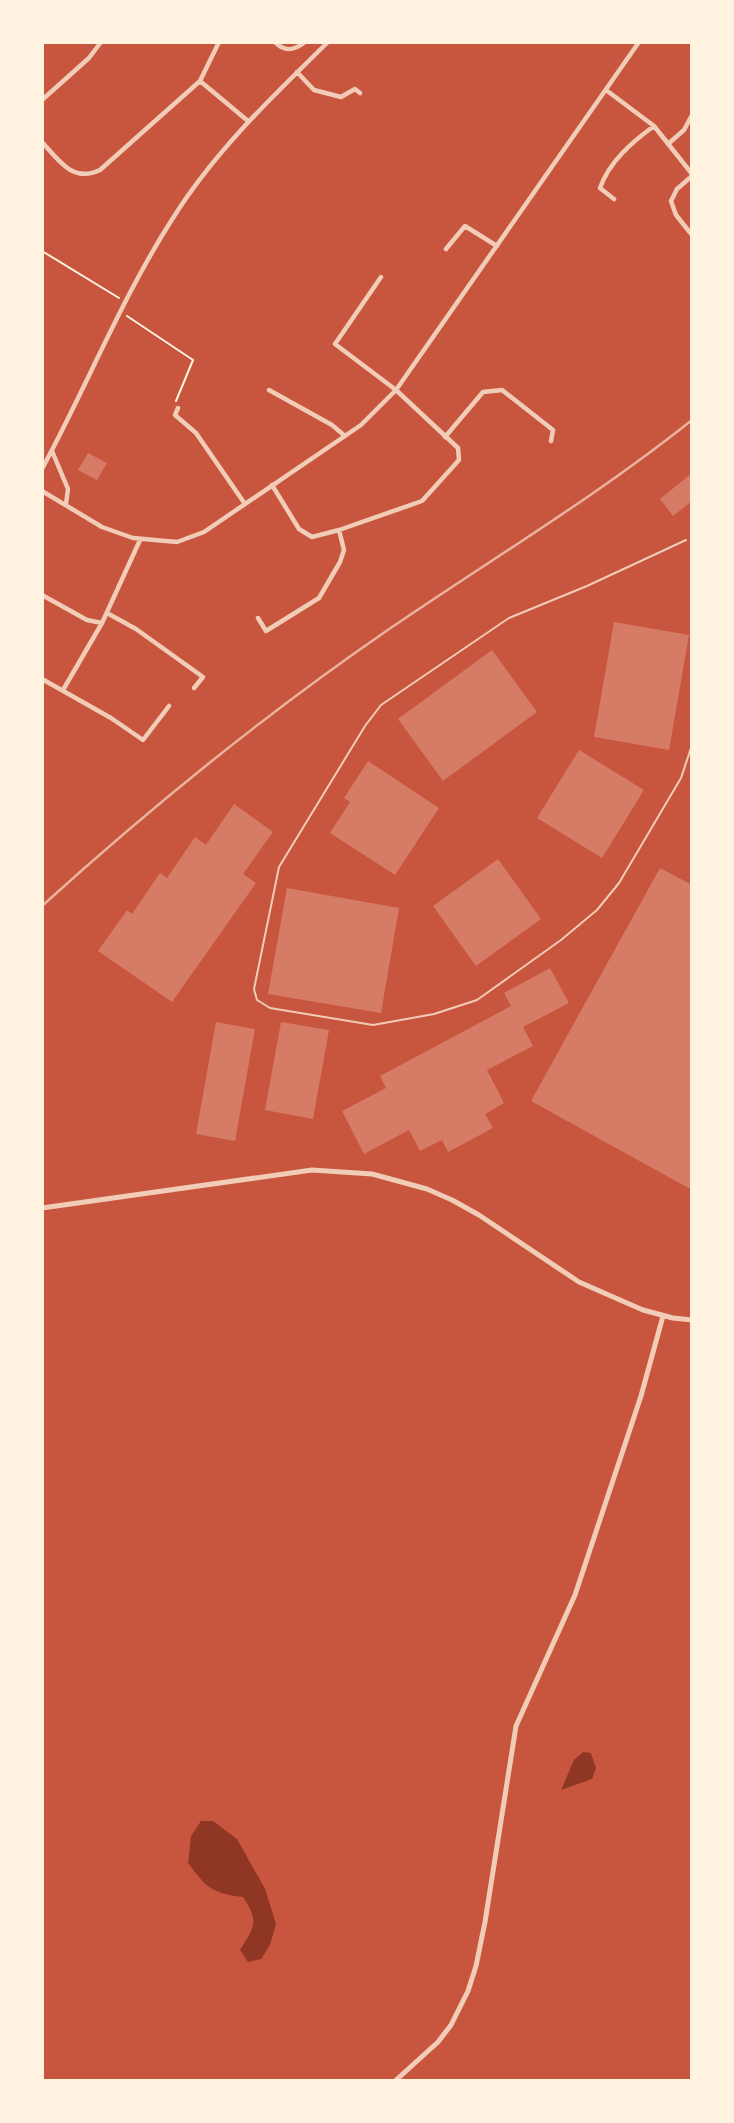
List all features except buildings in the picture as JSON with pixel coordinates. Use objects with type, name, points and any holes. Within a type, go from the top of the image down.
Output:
[{"type":"street","points":[[42,100],[89,58],[101,42]]},
{"type":"street","points":[[42,142],[68,170],[77,174],[100,170],[200,80],[219,42]]},
{"type":"street","points":[[275,42],[284,49],[292,49],[305,42]]},
{"type":"street","points":[[42,468],[172,219],[215,159],[248,121],[328,42]]},
{"type":"street","points":[[42,491],[102,527],[140,540],[177,542],[204,533],[345,436],[380,408],[396,390],[639,42]]},
{"type":"street","points":[[297,72],[314,90],[341,97],[355,89],[360,93]]},
{"type":"street","points":[[200,80],[248,121]]},
{"type":"street","points":[[606,90],[654,126],[692,175],[677,189],[671,201],[676,215],[692,235]]},
{"type":"street","points":[[668,144],[684,130],[692,114]]},
{"type":"street","points":[[614,199],[600,188],[603,181],[624,151],[654,126]]},
{"type":"street","points":[[446,249],[465,226],[497,246]]},
{"type":"street","points":[[272,485],[299,529],[312,537],[422,501],[458,460],[458,448],[396,390],[335,344],[382,277]]},
{"type":"street","points":[[269,390],[331,425],[345,436]]},
{"type":"street","points":[[445,437],[483,392],[502,390],[553,430],[551,441]]},
{"type":"street","points":[[178,408],[175,415],[197,433],[245,504]]},
{"type":"street","points":[[52,451],[68,489],[66,504]]},
{"type":"street","points":[[258,618],[266,631],[319,598],[344,550],[339,530]]},
{"type":"street","points":[[63,690],[102,623],[140,540]]},
{"type":"street","points":[[42,595],[88,620],[102,623]]},
{"type":"street","points":[[107,613],[136,629],[203,677],[194,688]]},
{"type":"street","points":[[42,679],[111,718],[143,740],[169,706]]},
{"type":"street","points":[[42,1208],[312,1170],[372,1174],[409,1183],[452,1200],[579,1282],[638,1308],[663,1316],[692,1320]]},
{"type":"street","points":[[395,2081],[438,2042],[451,2025],[468,1991],[485,1922],[516,1726],[575,1595],[641,1396],[663,1316]]},
{"type":"lane","points":[[686,540],[587,586],[509,618],[381,705],[365,726],[279,867],[254,989],[257,1000],[270,1008],[373,1025],[434,1014],[477,1000],[561,940],[597,910],[619,883],[681,778],[692,745]]},
{"type":"path","points":[[42,251],[127,303]]},
{"type":"path","points":[[122,312],[193,360],[175,398],[178,408]]},
{"type":"shaded area","points":[[583,1752],[591,1753],[596,1768],[592,1779],[561,1790],[574,1760]]},
{"type":"shaded area","points":[[201,1821],[213,1821],[237,1839],[265,1889],[276,1924],[270,1945],[261,1959],[248,1962],[240,1950],[253,1924],[252,1913],[243,1897],[224,1894],[211,1888],[188,1863],[191,1836]]},
{"type":"railway","points":[[42,906],[165,799],[293,698],[382,634],[616,477],[692,420]]}]
